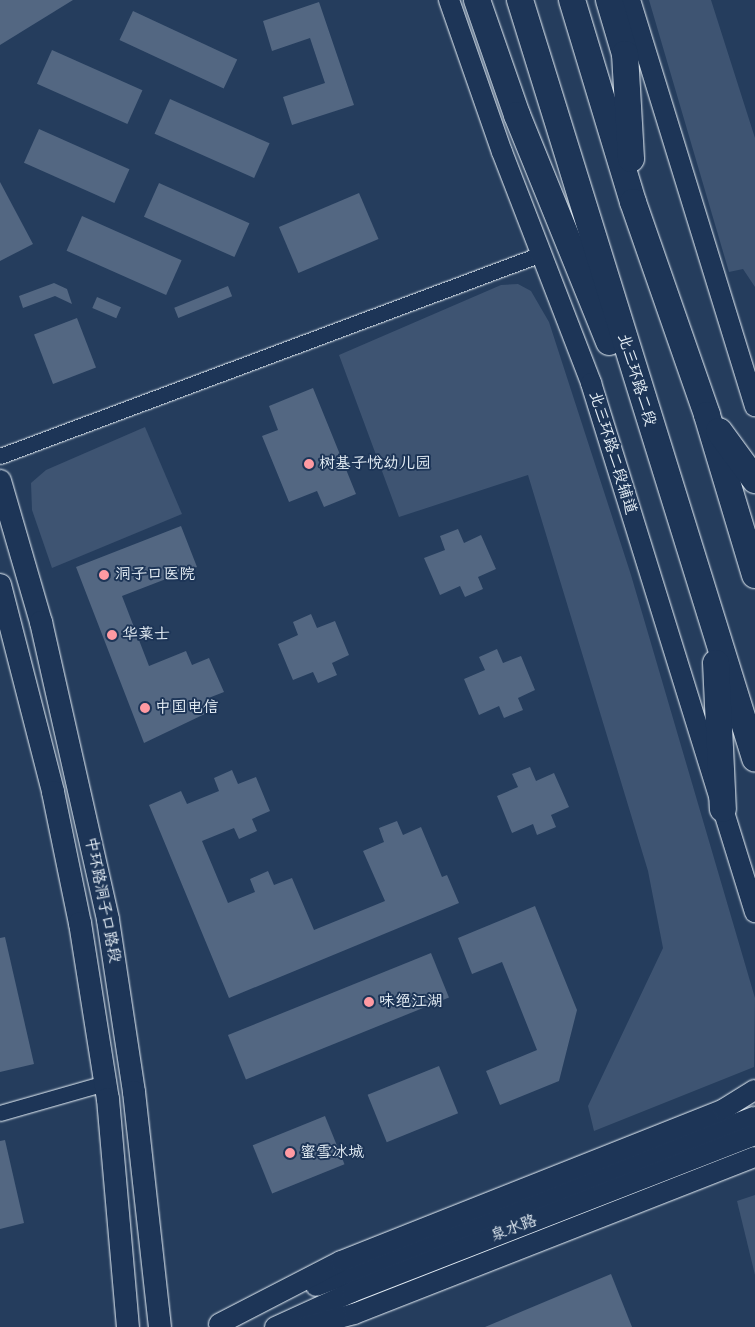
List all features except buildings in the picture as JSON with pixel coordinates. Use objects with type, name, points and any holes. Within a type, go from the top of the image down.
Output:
[{"type":"highway","points":[[477,0],[517,115],[661,463]]},
{"type":"highway","name":"北三环路二段","points":[[520,0],[661,463],[714,622],[755,758]]},
{"type":"highway","points":[[572,0],[633,202],[707,415],[755,575]]},
{"type":"highway","points":[[609,0],[624,54],[633,202]]},
{"type":"highway","points":[[707,415],[755,480]]},
{"type":"highway","points":[[714,622],[723,809]]},
{"type":"main road","name":"北三环路二段辅道","points":[[449,0],[540,254],[590,383],[755,912]]},
{"type":"main road","points":[[630,0],[755,406]]},
{"type":"main road","name":"中环路洞子口路段","points":[[0,481],[41,622],[108,920],[134,1092],[160,1327]]},
{"type":"main road","name":"中环路洞子口路段","points":[[0,585],[53,792],[80,923],[105,1083],[128,1327]]},
{"type":"main road","points":[[216,1326],[341,1261],[724,1109],[755,1090]]},
{"type":"main road","points":[[216,1326],[348,1284],[755,1117]]},
{"type":"main road","name":"泉水路","points":[[275,1327],[348,1284],[755,1135]]},
{"type":"main road","points":[[306,1327],[354,1314],[755,1157]]},
{"type":"street","points":[[0,456],[540,254]]},
{"type":"street","points":[[0,1113],[105,1083]]},
{"type":"shaded area","points":[[649,0],[711,0],[755,138],[755,287],[743,269],[729,272]]},
{"type":"shaded area","points":[[518,284],[531,291],[549,322],[631,575],[755,998],[754,1067],[594,1131],[588,1106],[663,948],[648,871],[528,475],[399,517],[339,355],[501,285]]},
{"type":"shaded area","points":[[145,427],[182,514],[52,568],[32,510],[31,483],[46,470]]},
{"type":"shaded area","points":[[755,1195],[755,1275],[737,1201]]},
{"type":"place","name":"树基子悦幼儿园","points":[[309,464]]},
{"type":"place","name":"洞子口医院","points":[[104,575]]},
{"type":"place","name":"华莱士","points":[[112,635]]},
{"type":"place","name":"中国电信","points":[[145,708]]},
{"type":"place","name":"味绝江湖","points":[[369,1002]]},
{"type":"place","name":"蜜雪冰城","points":[[290,1153]]}]
